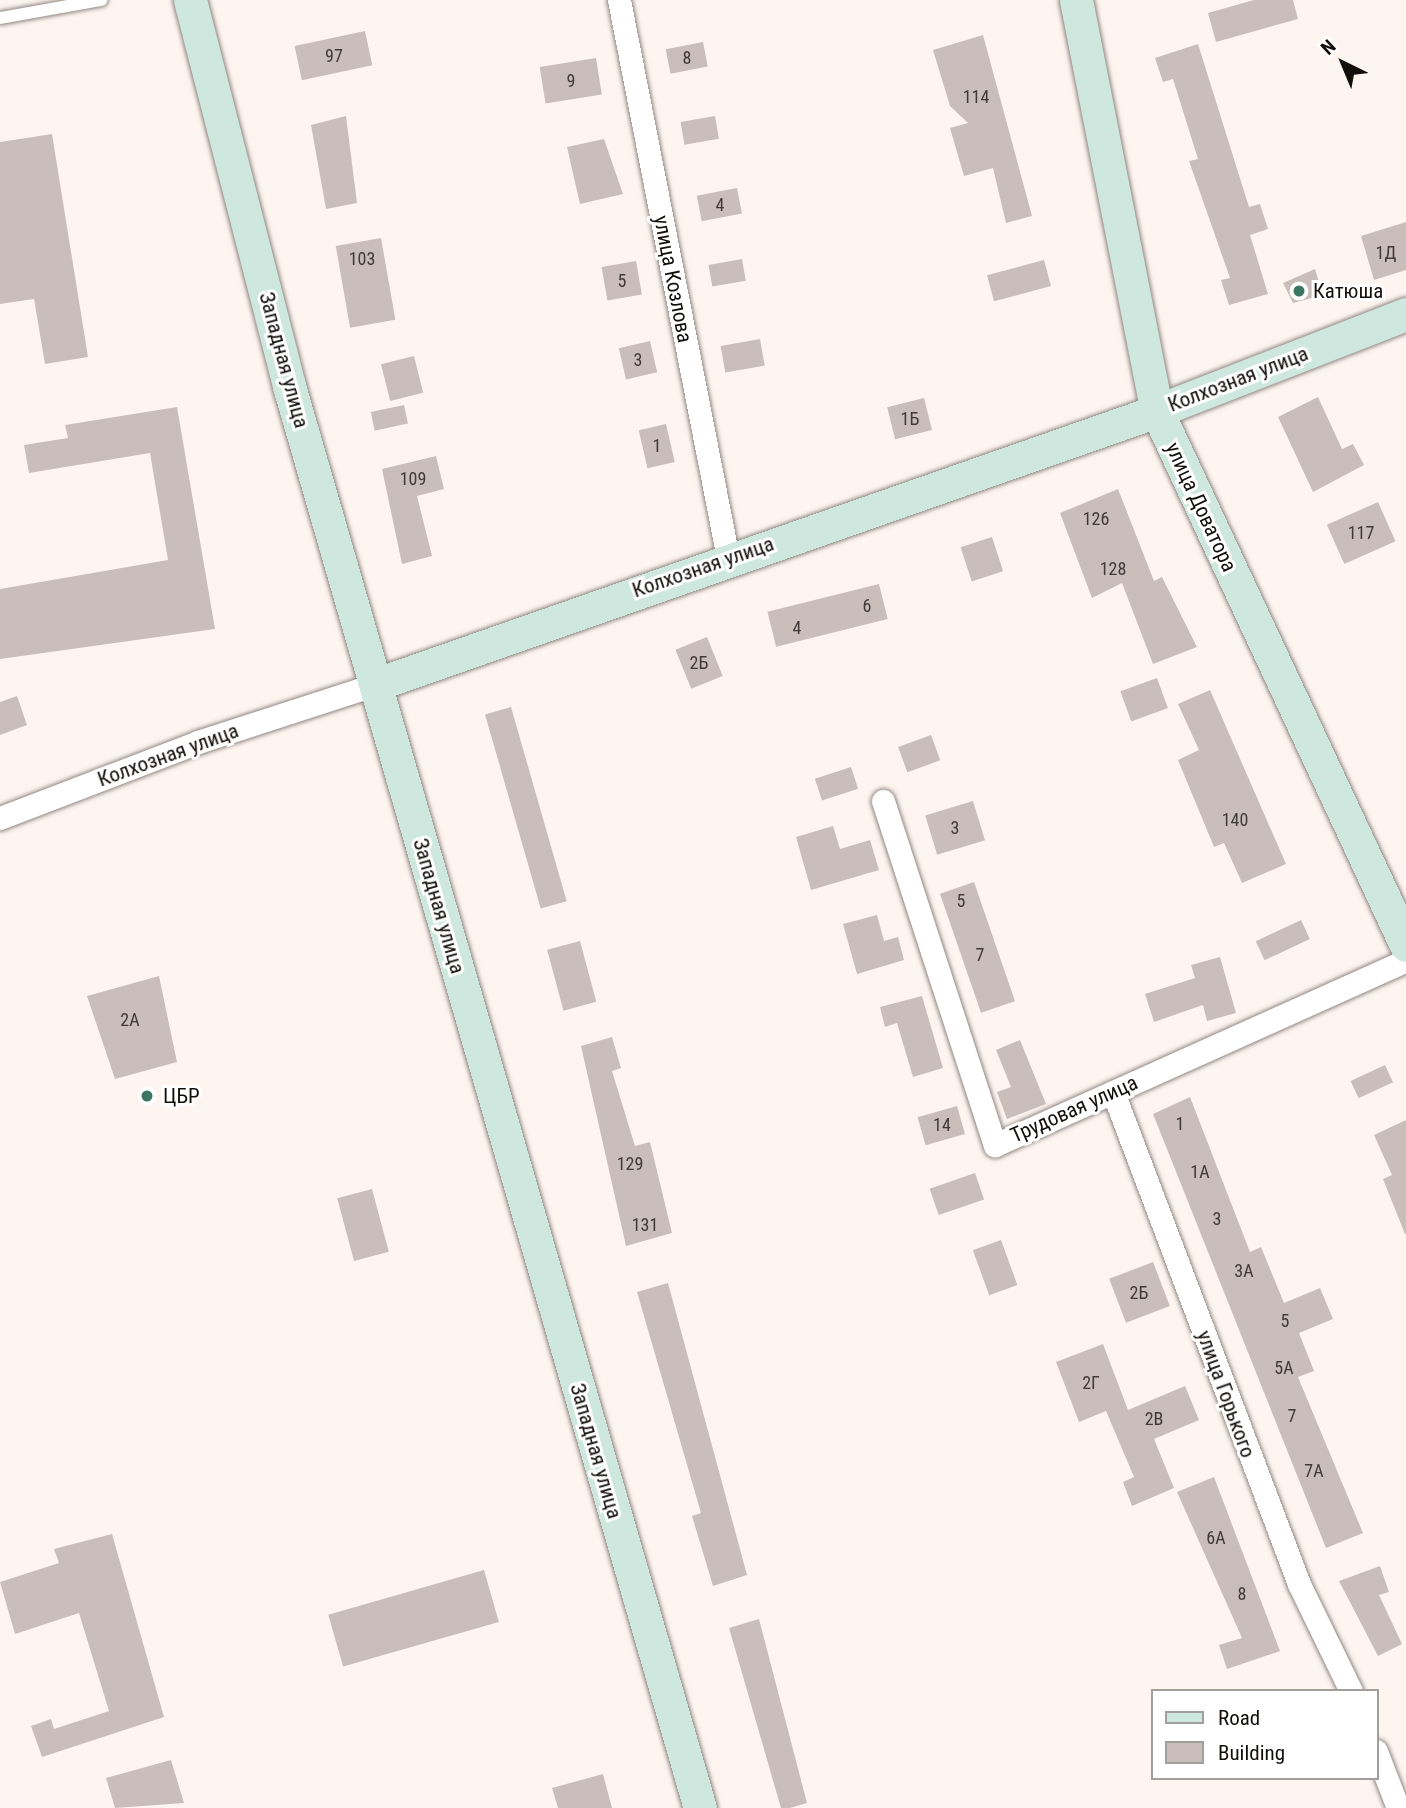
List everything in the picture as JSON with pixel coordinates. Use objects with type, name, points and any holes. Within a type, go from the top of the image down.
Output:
[{"type":"street","name":"Западная улица","points":[[190,0],[289,386],[700,1808]]},
{"type":"street","name":"улица Козлова","points":[[619,0],[728,558]]},
{"type":"street","name":"улица Доватора","points":[[1076,0],[1157,411],[1406,945]]},
{"type":"street","name":"Колхозная улица","points":[[0,818],[198,742],[377,684],[728,558],[1157,411],[1406,314]]},
{"type":"street","name":"Трудовая улица","points":[[883,801],[995,1145],[1406,960]]},
{"type":"street","name":"улица Горького","points":[[1113,1092],[1299,1584],[1350,1689]]},
{"type":"street","points":[[1378,1756],[1398,1808]]},
{"type":"lane","points":[[0,18],[101,0]]},
{"type":"building","points":[[1254,0],[1293,0],[1298,19],[1216,42],[1208,13]]},
{"type":"building","points":[[365,31],[372,65],[302,80],[295,46]]},
{"type":"building","points":[[983,35],[1032,216],[1006,223],[993,168],[964,176],[950,128],[968,123],[950,106],[933,50]]},
{"type":"building","points":[[703,42],[708,67],[670,74],[666,49]]},
{"type":"building","points":[[1198,44],[1249,207],[1260,204],[1268,229],[1250,235],[1268,294],[1229,305],[1221,280],[1230,278],[1189,161],[1198,159],[1173,79],[1163,82],[1155,58]]},
{"type":"building","points":[[596,58],[602,95],[545,103],[540,67]]},
{"type":"building","points":[[346,116],[357,203],[326,209],[311,125]]},
{"type":"building","points":[[715,116],[719,139],[685,145],[681,122]]},
{"type":"building","points":[[52,134],[88,357],[45,364],[34,299],[0,304],[0,142]]},
{"type":"building","points":[[604,139],[623,194],[580,204],[567,147]]},
{"type":"building","points":[[737,188],[742,214],[702,221],[697,196]]},
{"type":"building","points":[[1406,222],[1406,270],[1374,280],[1361,236]]},
{"type":"building","points":[[381,238],[395,320],[350,328],[336,246]]},
{"type":"building","points":[[742,259],[746,281],[712,287],[709,265]]},
{"type":"building","points":[[1044,260],[1051,286],[994,301],[987,275]]},
{"type":"building","points":[[636,261],[642,294],[607,301],[602,267]]},
{"type":"building","points":[[1315,269],[1323,295],[1293,303],[1283,283]]},
{"type":"building","points":[[760,339],[765,366],[725,373],[721,346]]},
{"type":"building","points":[[650,341],[657,372],[626,379],[619,348]]},
{"type":"building","points":[[414,356],[423,393],[390,401],[381,364]]},
{"type":"building","points":[[1318,397],[1342,449],[1353,444],[1364,465],[1313,492],[1278,417]]},
{"type":"building","points":[[924,398],[932,430],[895,439],[887,407]]},
{"type":"building","points":[[404,405],[408,424],[375,431],[371,412]]},
{"type":"building","points":[[177,407],[215,629],[0,659],[0,589],[168,560],[150,453],[29,473],[24,445],[68,438],[65,425]]},
{"type":"building","points":[[666,424],[675,462],[647,468],[639,430]]},
{"type":"building","points":[[436,456],[444,489],[417,496],[432,556],[402,564],[382,469]]},
{"type":"building","points":[[1118,489],[1154,581],[1162,577],[1197,647],[1153,664],[1122,583],[1092,598],[1060,513]]},
{"type":"building","points":[[1378,502],[1395,541],[1344,564],[1327,525]]},
{"type":"building","points":[[992,537],[1003,571],[972,581],[961,547]]},
{"type":"building","points":[[879,584],[888,619],[776,647],[767,612]]},
{"type":"building","points":[[707,637],[723,676],[691,689],[675,650]]},
{"type":"building","points":[[1157,678],[1168,708],[1131,721],[1120,691]]},
{"type":"building","points":[[1210,690],[1286,864],[1242,883],[1224,843],[1214,847],[1178,760],[1199,750],[1178,704]]},
{"type":"building","points":[[17,696],[27,725],[0,735],[0,702]]},
{"type":"building","points":[[511,707],[567,901],[541,909],[485,714]]},
{"type":"building","points":[[931,735],[940,760],[907,772],[898,747]]},
{"type":"building","points":[[851,767],[858,789],[822,801],[815,779]]},
{"type":"building","points":[[973,801],[985,840],[937,855],[925,816]]},
{"type":"building","points":[[833,826],[840,849],[870,840],[879,870],[811,890],[796,837]]},
{"type":"building","points":[[974,882],[1015,1001],[981,1013],[940,894]]},
{"type":"building","points":[[877,915],[884,941],[898,937],[904,960],[857,974],[843,924]]},
{"type":"building","points":[[1301,920],[1310,939],[1265,960],[1256,941]]},
{"type":"building","points":[[580,941],[596,1002],[563,1011],[547,950]]},
{"type":"building","points":[[1220,957],[1236,1013],[1207,1021],[1203,1005],[1154,1022],[1145,994],[1195,978],[1191,965]]},
{"type":"building","points":[[159,976],[177,1062],[115,1079],[87,996]]},
{"type":"building","points":[[922,996],[943,1068],[913,1077],[897,1023],[885,1027],[880,1007]]},
{"type":"building","points":[[612,1037],[621,1068],[612,1071],[635,1146],[650,1142],[672,1233],[626,1246],[581,1046]]},
{"type":"building","points":[[1020,1040],[1046,1104],[1007,1119],[997,1092],[1011,1087],[996,1050]]},
{"type":"building","points":[[1385,1065],[1393,1082],[1359,1098],[1351,1081]]},
{"type":"building","points":[[1190,1097],[1250,1252],[1261,1247],[1284,1303],[1320,1288],[1333,1319],[1299,1333],[1314,1371],[1298,1377],[1363,1533],[1326,1548],[1153,1114]]},
{"type":"building","points":[[957,1106],[965,1134],[926,1145],[918,1117]]},
{"type":"building","points":[[1406,1120],[1405,1234],[1383,1179],[1392,1175],[1374,1135]]},
{"type":"building","points":[[975,1173],[984,1199],[939,1215],[930,1189]]},
{"type":"building","points":[[372,1189],[389,1252],[354,1261],[337,1198]]},
{"type":"building","points":[[1001,1240],[1017,1285],[989,1295],[973,1250]]},
{"type":"building","points":[[1153,1262],[1170,1306],[1126,1323],[1109,1279]]},
{"type":"building","points":[[668,1283],[747,1575],[713,1586],[692,1516],[701,1513],[637,1292]]},
{"type":"building","points":[[1103,1344],[1128,1410],[1185,1386],[1199,1420],[1154,1439],[1174,1488],[1132,1506],[1123,1482],[1134,1477],[1106,1411],[1079,1422],[1056,1362]]},
{"type":"building","points":[[1214,1477],[1280,1651],[1227,1669],[1219,1645],[1242,1638],[1177,1492]]},
{"type":"building","points":[[112,1534],[164,1717],[42,1757],[31,1726],[51,1719],[54,1729],[109,1711],[79,1613],[15,1634],[0,1582],[59,1563],[54,1549]]},
{"type":"building","points":[[1380,1566],[1389,1592],[1379,1595],[1402,1644],[1378,1656],[1339,1581]]},
{"type":"building","points":[[484,1570],[499,1622],[343,1667],[328,1615]]},
{"type":"building","points":[[759,1619],[807,1803],[790,1808],[781,1808],[729,1628]]},
{"type":"building","points":[[171,1760],[184,1803],[115,1808],[106,1778]]},
{"type":"building","points":[[603,1774],[612,1808],[558,1808],[552,1788]]},
{"type":"place","name":"Катюша","points":[[1299,291]]},
{"type":"place","name":"ЦБР","points":[[147,1096]]}]
